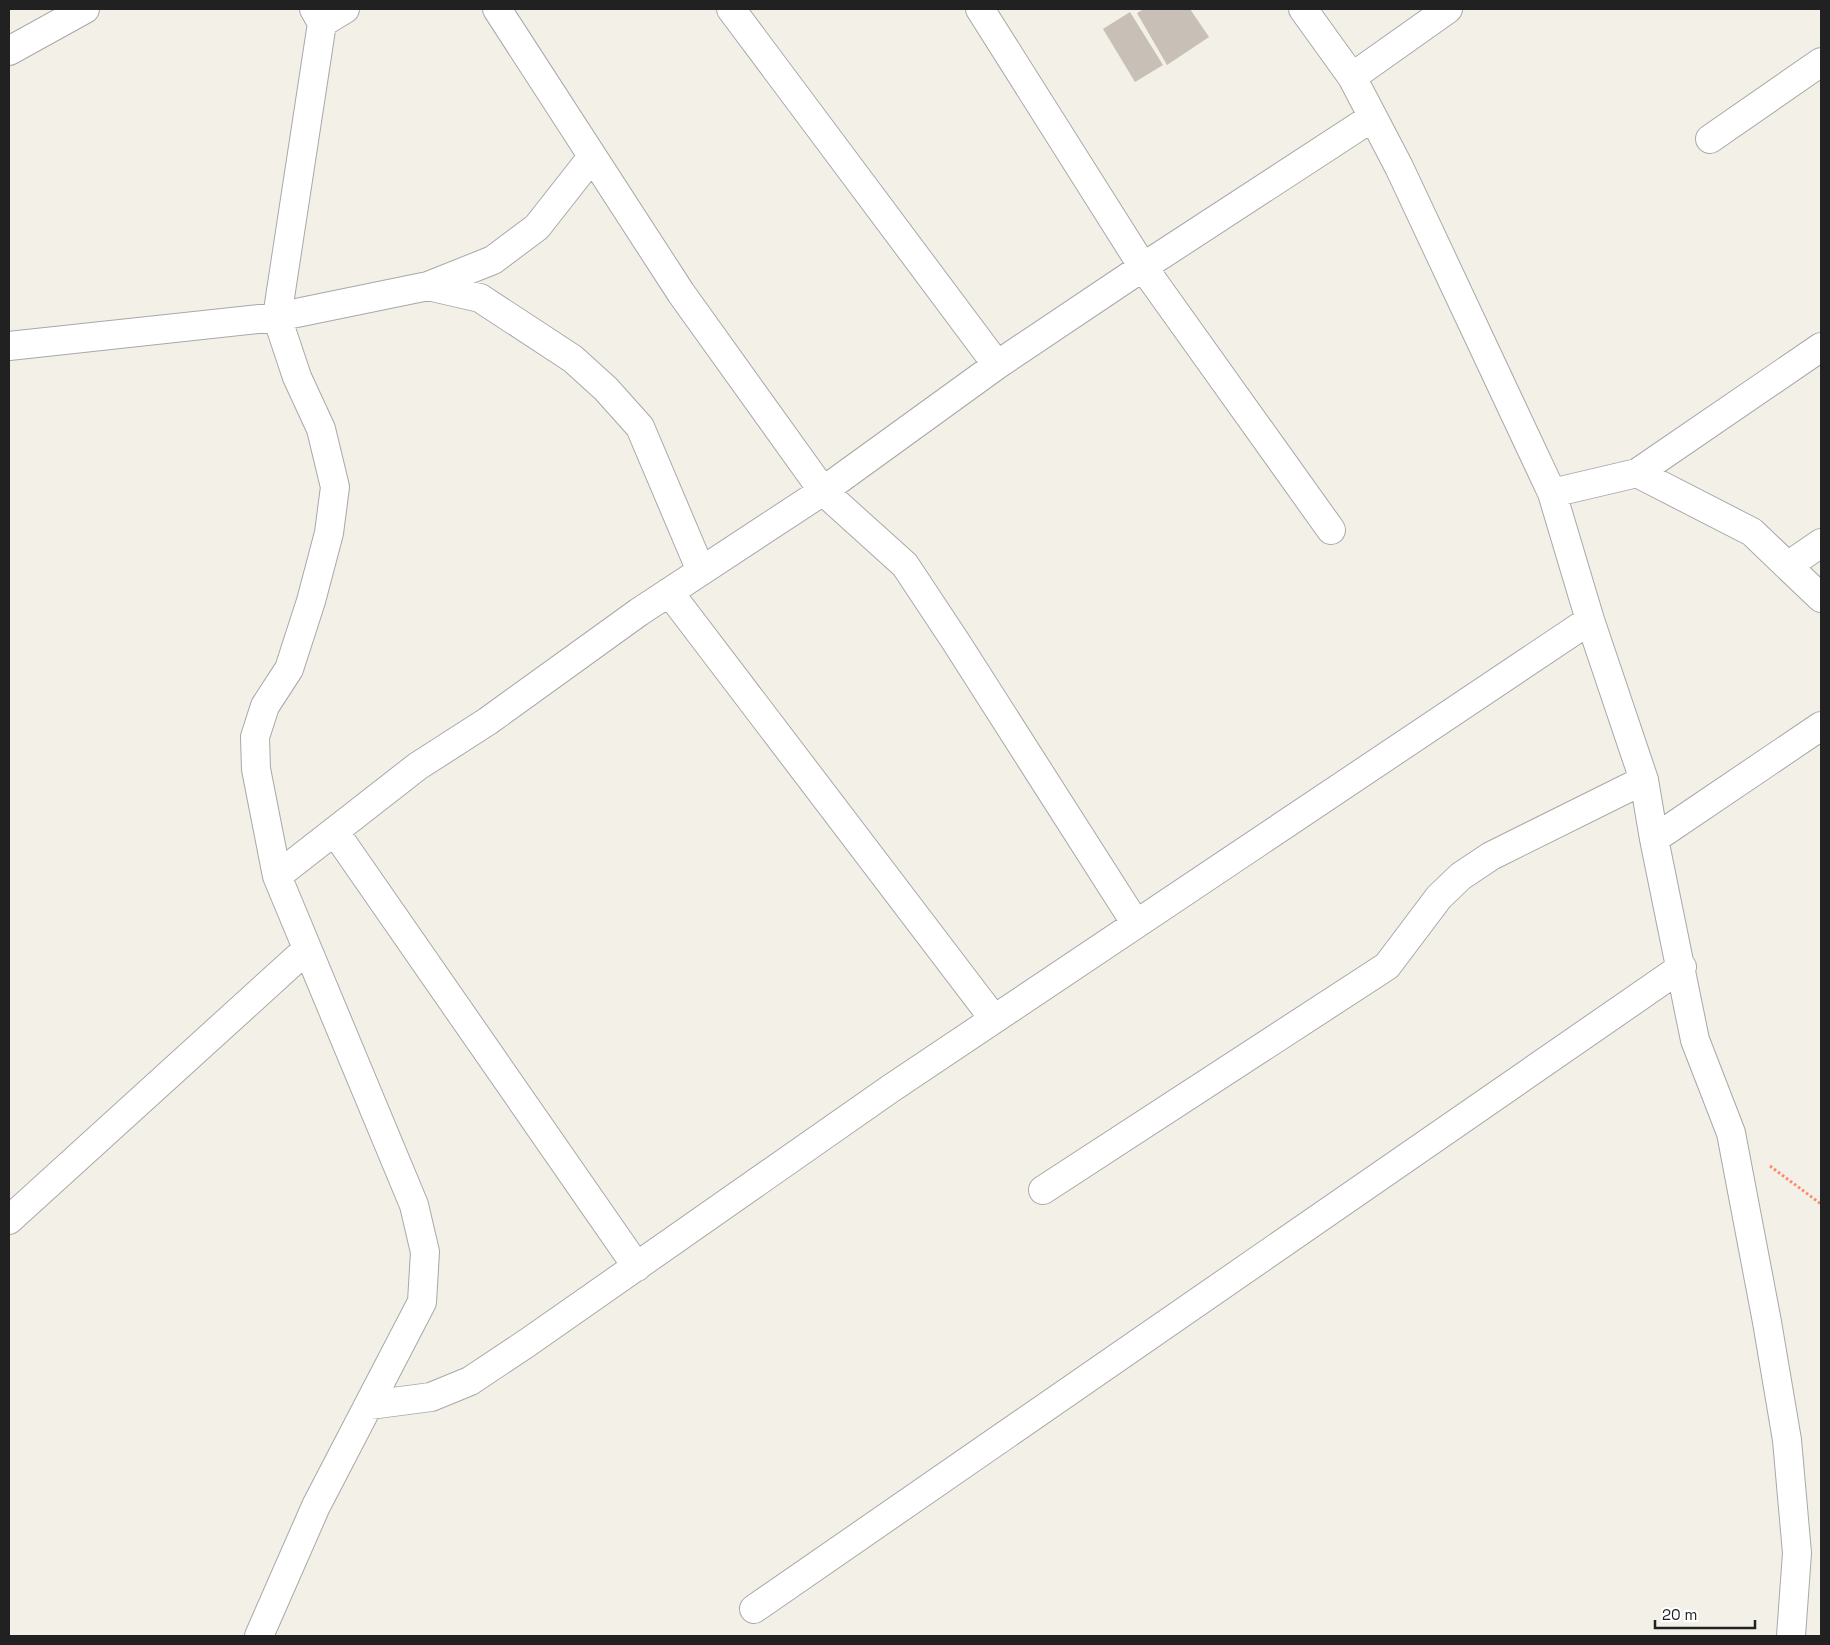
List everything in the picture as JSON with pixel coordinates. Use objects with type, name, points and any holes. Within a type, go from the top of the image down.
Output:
[{"type":"street","points":[[9,50],[85,9]]},
{"type":"street","points":[[259,1636],[316,1506],[422,1302],[425,1252],[414,1205],[306,950],[277,876],[256,768],[256,737],[265,706],[289,669],[311,601],[328,533],[335,487],[321,429],[297,377],[277,318],[318,16],[345,9]]},
{"type":"street","points":[[497,9],[680,293],[823,491],[904,565],[956,642],[1136,924]]},
{"type":"street","points":[[731,9],[997,366]]},
{"type":"street","points":[[980,9],[1143,266],[1331,530]]},
{"type":"street","points":[[1303,9],[1352,77],[1399,167],[1552,493],[1590,620],[1644,780],[1654,839],[1682,967],[1695,1040],[1731,1133],[1787,1440],[1797,1553],[1791,1636]]},
{"type":"street","points":[[1352,77],[1448,9]]},
{"type":"street","points":[[1710,139],[1821,62]]},
{"type":"street","points":[[277,876],[418,766],[488,721],[669,592],[823,491],[997,366],[1143,266],[1373,117]]},
{"type":"street","points":[[9,346],[277,318],[428,286],[493,260],[537,227],[592,156]]},
{"type":"street","points":[[428,286],[480,298],[573,358],[606,389],[640,427],[700,571]]},
{"type":"street","points":[[1552,493],[1637,473],[1821,347]]},
{"type":"street","points":[[1637,473],[1752,532],[1789,565],[1821,598]]},
{"type":"street","points":[[1789,565],[1821,543]]},
{"type":"street","points":[[669,592],[994,1019]]},
{"type":"street","points":[[370,1405],[432,1397],[470,1381],[637,1267],[890,1089],[1590,620]]},
{"type":"street","points":[[1654,839],[1821,726]]},
{"type":"street","points":[[1043,1190],[1387,966],[1439,897],[1461,876],[1492,856],[1644,780]]},
{"type":"street","points":[[334,832],[637,1267]]},
{"type":"street","points":[[9,1220],[306,950]]},
{"type":"street","points":[[754,1609],[1682,967]]},
{"type":"path","points":[[1768,1165],[1821,1204]]},
{"type":"building","points":[[1144,9],[1190,9],[1209,37],[1167,65],[1137,13]]},
{"type":"building","points":[[1130,12],[1163,65],[1135,82],[1103,29]]}]
